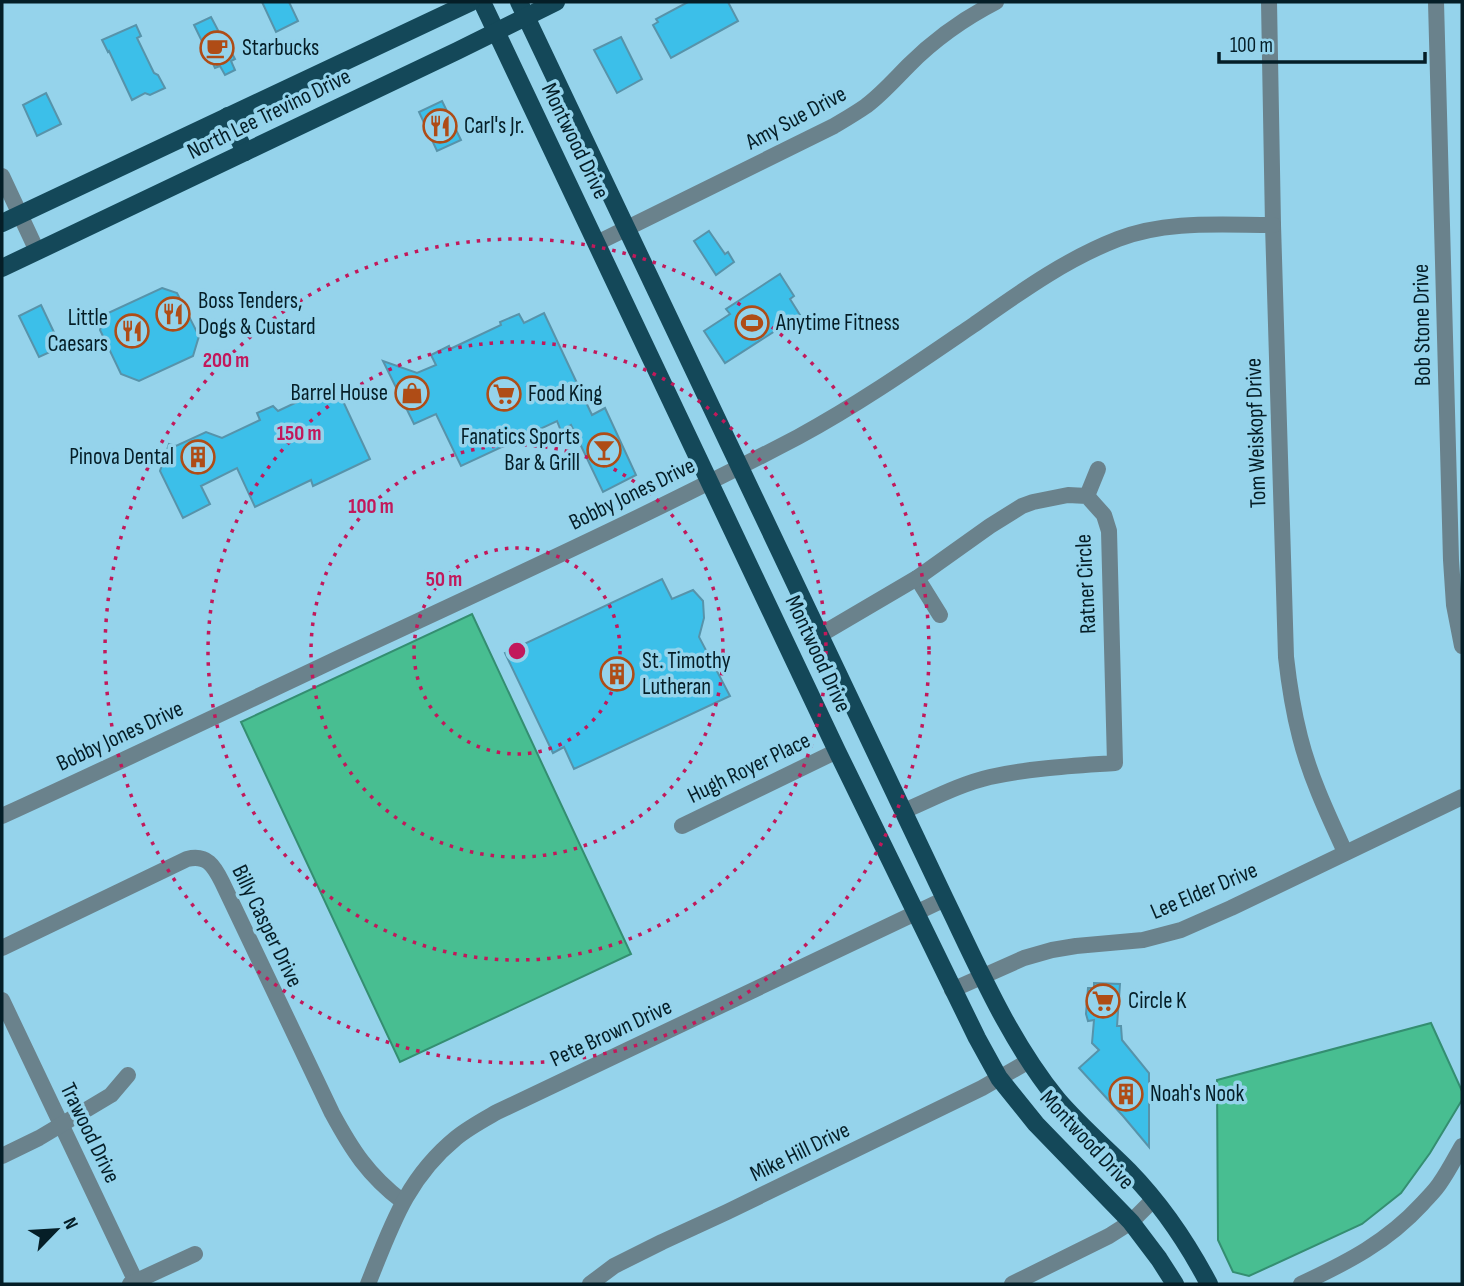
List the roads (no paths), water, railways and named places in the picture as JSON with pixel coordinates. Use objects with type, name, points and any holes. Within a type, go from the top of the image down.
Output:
[{"type":"main road","name":"North Lee Trevino Drive","points":[[2,223],[471,2]]},
{"type":"main road","name":"Montwood Drive","points":[[482,2],[837,751],[952,990],[999,1078],[1036,1124],[1131,1222],[1175,1284]]},
{"type":"main road","name":"North Lee Trevino Drive","points":[[2,268],[496,32],[523,9],[556,2]]},
{"type":"main road","name":"Montwood Drive","points":[[523,9],[982,976],[1029,1061],[1056,1098],[1153,1200],[1180,1236],[1209,1284]]},
{"type":"main road","points":[[228,116],[245,152]]},
{"type":"street","name":"Amy Sue Drive","points":[[597,243],[834,126],[866,106],[947,33],[996,2]]},
{"type":"street","name":"Tom Weiskopf Drive","points":[[1269,2],[1286,657],[1291,699],[1300,738],[1314,781],[1345,852]]},
{"type":"street","name":"Bob Stone Drive","points":[[1436,2],[1451,560],[1454,605],[1462,646]]},
{"type":"street","points":[[2,176],[37,251]]},
{"type":"street","name":"Bobby Jones Drive","points":[[2,816],[534,568],[841,413],[884,387],[1074,258],[1141,232],[1167,227],[1273,225]]},
{"type":"street","points":[[820,635],[917,578],[1022,506],[1068,495],[1087,496],[1098,469]]},
{"type":"street","name":"Ratner Circle","points":[[904,811],[989,777],[1050,768],[1115,763],[1109,531],[1104,515],[1087,496]]},
{"type":"street","points":[[917,578],[940,615]]},
{"type":"street","name":"Hugh Royer Place","points":[[682,826],[837,751]]},
{"type":"street","name":"Lee Elder Drive","points":[[952,990],[1024,958],[1052,950],[1143,940],[1181,930],[1462,797]]},
{"type":"street","name":"Billy Casper Drive","points":[[2,948],[187,859],[201,858],[210,863],[222,882],[350,1146],[382,1186],[402,1201]]},
{"type":"street","name":"Pete Brown Drive","points":[[368,1284],[402,1201],[437,1155],[468,1129],[497,1112],[945,899]]},
{"type":"street","name":"Trawood Drive","points":[[2,1000],[135,1283]]},
{"type":"street","name":"Mike Hill Drive","points":[[590,1284],[614,1266],[982,1088],[1029,1061]]},
{"type":"street","points":[[2,1156],[39,1138],[111,1095],[128,1075]]},
{"type":"street","points":[[1301,1284],[1330,1278],[1394,1232],[1457,1167],[1462,1146]]},
{"type":"street","points":[[1012,1284],[1109,1236],[1131,1222],[1153,1200]]},
{"type":"street","points":[[135,1283],[195,1254]]},
{"type":"place","name":"Starbucks","points":[[217,48]]},
{"type":"place","name":"Carl's Jr.","points":[[440,126]]},
{"type":"place","name":"Boss Tenders, Dogs & Custard","points":[[173,314]]},
{"type":"place","name":"Anytime Fitness","points":[[752,323]]},
{"type":"place","name":"Little Caesars","points":[[132,331]]},
{"type":"place","name":"Barrel House","points":[[412,393]]},
{"type":"place","name":"Food King","points":[[504,394]]},
{"type":"place","name":"Fanatics Sports Bar & Grill","points":[[604,450]]},
{"type":"place","name":"Pinova Dental","points":[[198,457]]},
{"type":"place","name":"St. Timothy Lutheran","points":[[617,674]]},
{"type":"place","name":"Circle K","points":[[1103,1001]]},
{"type":"place","name":"Noah's Nook","points":[[1126,1094]]}]
